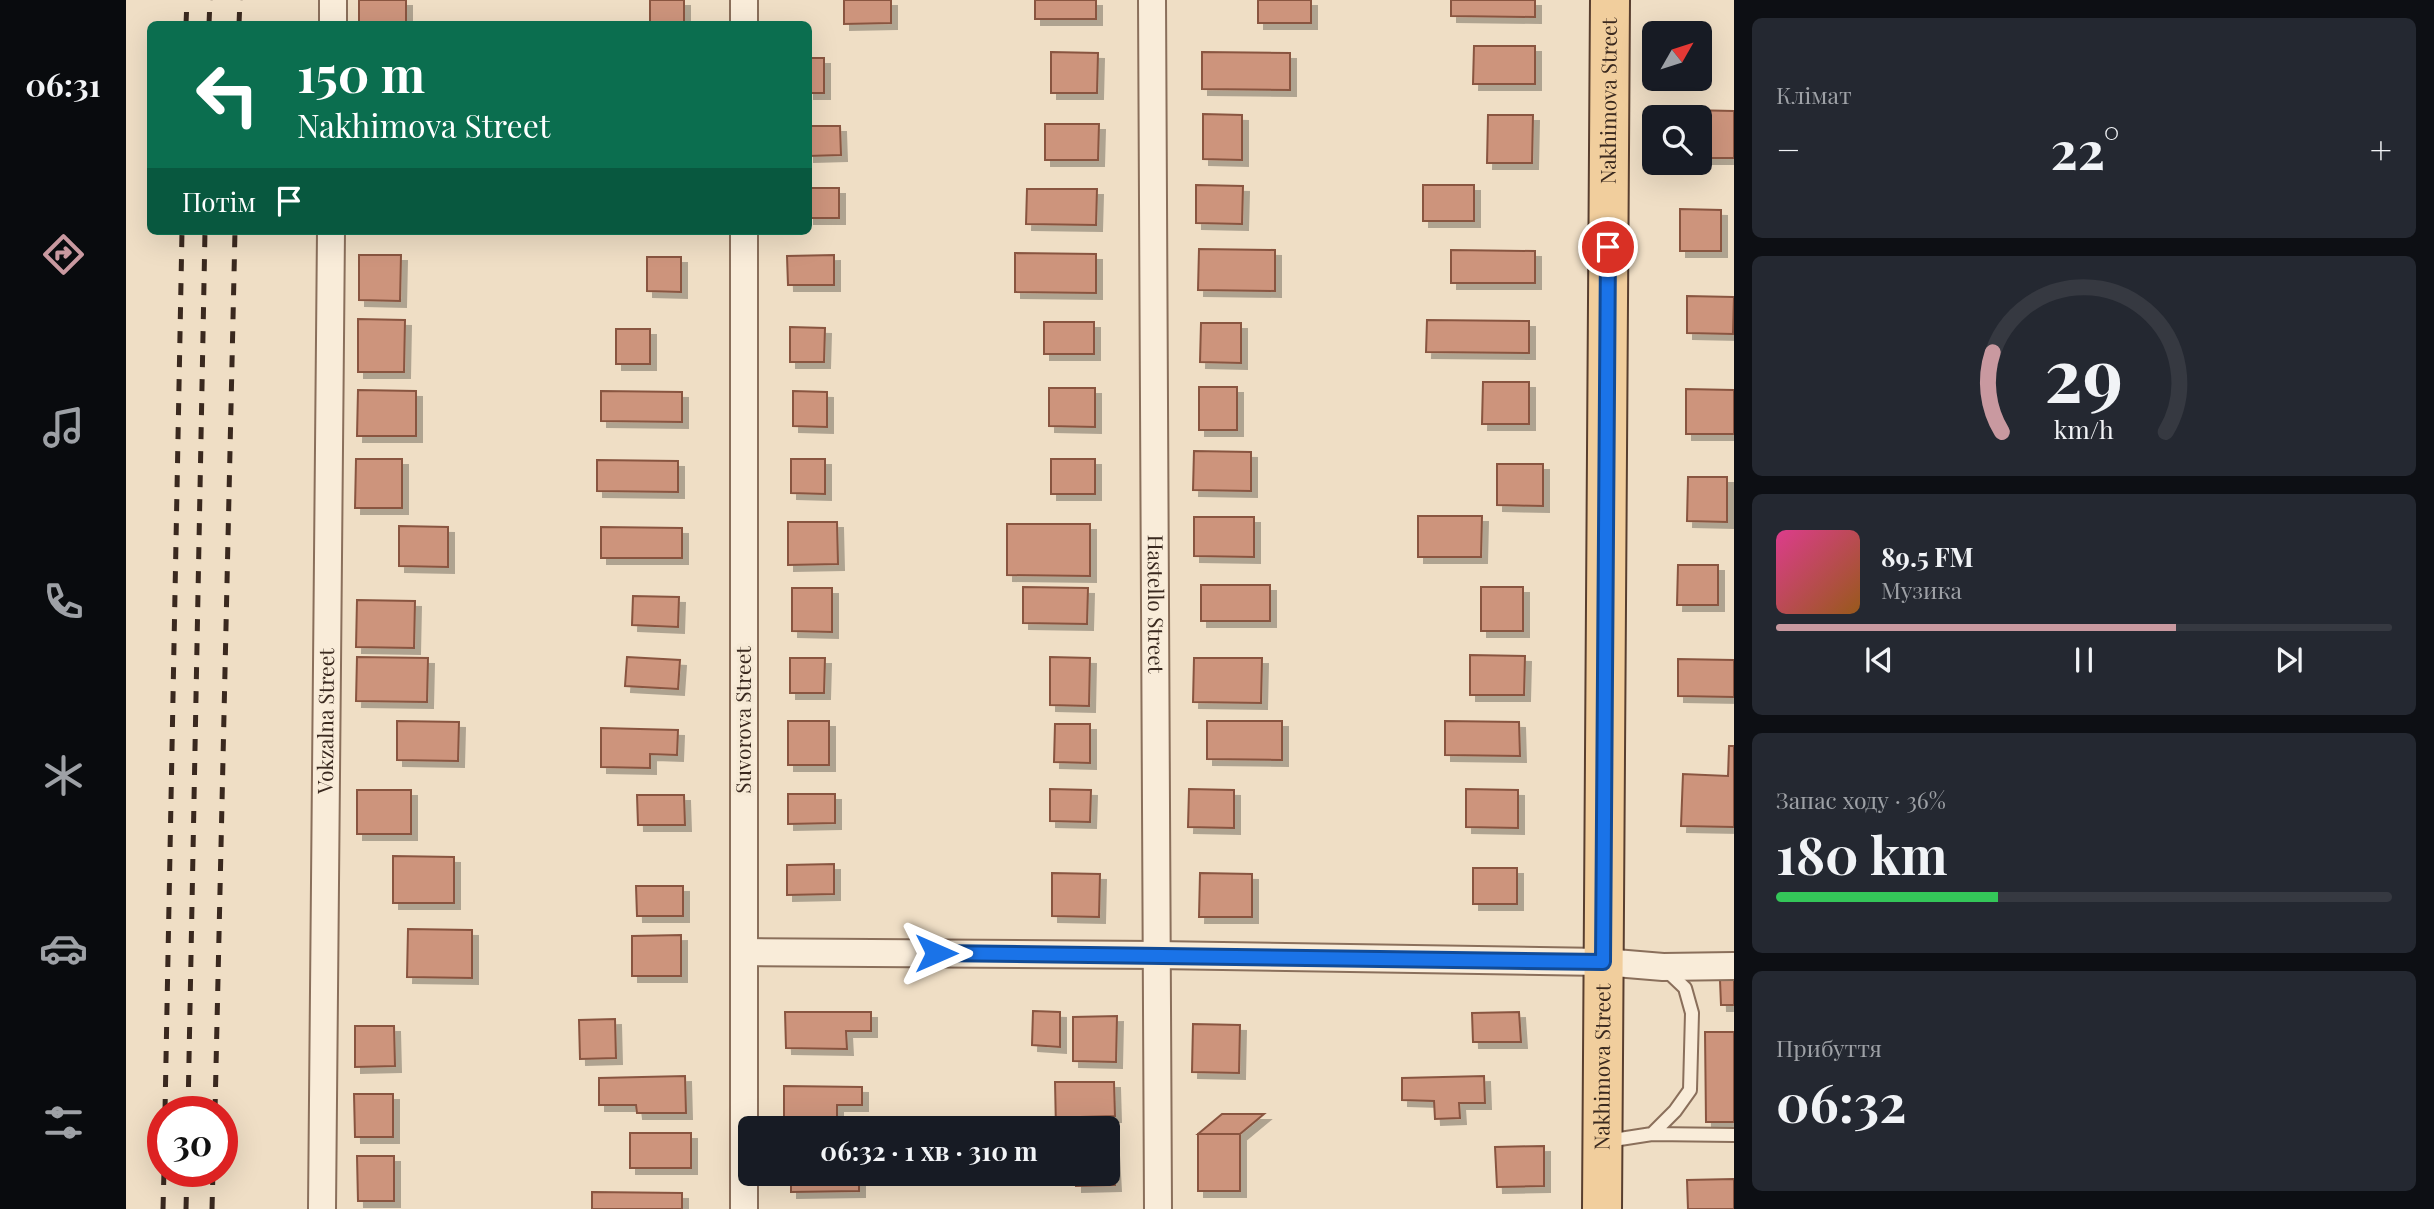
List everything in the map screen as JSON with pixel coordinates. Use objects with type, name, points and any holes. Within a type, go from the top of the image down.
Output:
[{"type":"main road","name":"Nakhimova Street","points":[[1602,1209],[1610,0]]},
{"type":"street","points":[[333,0],[333,21]]},
{"type":"street","points":[[744,0],[744,21]]},
{"type":"street","name":"Hastello Street","points":[[1152,0],[1158,1209]]},
{"type":"street","name":"Vokzalna Street","points":[[323,1209],[331,235]]},
{"type":"street","name":"Suvorova Street","points":[[744,235],[744,1209]]},
{"type":"street","points":[[744,952],[1156,955],[1603,962],[1663,967],[1734,967]]},
{"type":"lane","points":[[1652,1134],[1675,1111],[1690,1090],[1692,1013],[1685,989],[1663,967]]},
{"type":"lane","points":[[1602,1142],[1652,1134],[1734,1135]]},
{"type":"building","points":[[359,0],[406,0],[406,21],[359,21]]},
{"type":"building","points":[[650,0],[684,0],[684,21],[650,21]]},
{"type":"building","points":[[844,0],[891,0],[891,23],[844,24]]},
{"type":"building","points":[[1035,0],[1096,0],[1096,19],[1035,19]]},
{"type":"building","points":[[1258,0],[1311,0],[1311,23],[1258,23]]},
{"type":"building","points":[[1451,0],[1535,0],[1535,17],[1451,16]]},
{"type":"building","points":[[1474,46],[1535,46],[1535,84],[1473,84]]},
{"type":"building","points":[[1051,52],[1098,53],[1097,93],[1051,93]]},
{"type":"building","points":[[1202,52],[1290,53],[1290,90],[1202,89]]},
{"type":"building","points":[[812,58],[824,58],[824,93],[812,93]]},
{"type":"building","points":[[1712,111],[1734,111],[1734,158],[1712,158]]},
{"type":"building","points":[[1203,114],[1242,115],[1242,160],[1203,159]]},
{"type":"building","points":[[1488,115],[1533,115],[1532,163],[1487,163]]},
{"type":"building","points":[[1045,124],[1099,124],[1098,160],[1045,160]]},
{"type":"building","points":[[812,126],[840,126],[841,155],[812,156]]},
{"type":"building","points":[[1196,185],[1243,186],[1242,224],[1196,223]]},
{"type":"building","points":[[1423,185],[1474,185],[1474,221],[1423,221]]},
{"type":"building","points":[[812,188],[839,188],[839,218],[812,218]]},
{"type":"building","points":[[1027,189],[1097,189],[1096,225],[1026,224]]},
{"type":"building","points":[[1680,209],[1721,210],[1721,251],[1680,251]]},
{"type":"building","points":[[1199,249],[1275,250],[1275,291],[1198,290]]},
{"type":"building","points":[[1451,250],[1535,251],[1535,283],[1451,283]]},
{"type":"building","points":[[1015,253],[1096,254],[1096,293],[1015,292]]},
{"type":"building","points":[[359,255],[401,255],[400,301],[359,300]]},
{"type":"building","points":[[834,255],[834,285],[788,285],[787,256]]},
{"type":"building","points":[[647,257],[681,257],[681,292],[647,291]]},
{"type":"building","points":[[1687,296],[1734,297],[1733,334],[1687,333]]},
{"type":"building","points":[[358,319],[405,320],[404,372],[358,372]]},
{"type":"building","points":[[1427,320],[1529,321],[1529,353],[1426,352]]},
{"type":"building","points":[[1044,322],[1094,322],[1094,354],[1044,354]]},
{"type":"building","points":[[1201,323],[1241,323],[1241,363],[1200,362]]},
{"type":"building","points":[[790,327],[825,328],[824,362],[790,362]]},
{"type":"building","points":[[616,329],[650,329],[650,364],[616,364]]},
{"type":"building","points":[[1483,382],[1529,382],[1529,424],[1482,424]]},
{"type":"building","points":[[1199,387],[1237,387],[1237,430],[1199,430]]},
{"type":"building","points":[[1049,388],[1095,388],[1095,427],[1049,426]]},
{"type":"building","points":[[1686,389],[1734,390],[1734,434],[1686,434]]},
{"type":"building","points":[[358,390],[416,391],[416,436],[357,436]]},
{"type":"building","points":[[601,391],[682,392],[682,422],[601,421]]},
{"type":"building","points":[[793,391],[827,392],[827,427],[793,426]]},
{"type":"building","points":[[1194,451],[1251,452],[1251,491],[1193,490]]},
{"type":"building","points":[[356,459],[402,459],[402,508],[355,508]]},
{"type":"building","points":[[791,459],[825,459],[825,494],[791,493]]},
{"type":"building","points":[[1051,459],[1095,459],[1095,494],[1051,494]]},
{"type":"building","points":[[597,460],[678,461],[678,492],[597,491]]},
{"type":"building","points":[[1497,464],[1543,464],[1543,506],[1497,505]]},
{"type":"building","points":[[1688,477],[1727,477],[1727,522],[1687,521]]},
{"type":"building","points":[[1418,516],[1482,516],[1481,557],[1418,557]]},
{"type":"building","points":[[1194,517],[1254,517],[1254,557],[1194,556]]},
{"type":"building","points":[[788,522],[837,522],[838,564],[788,565]]},
{"type":"building","points":[[1007,524],[1090,524],[1090,576],[1007,575]]},
{"type":"building","points":[[399,526],[448,527],[448,567],[399,566]]},
{"type":"building","points":[[601,527],[682,528],[682,558],[601,558]]},
{"type":"building","points":[[1678,565],[1718,565],[1718,605],[1677,605]]},
{"type":"building","points":[[1201,585],[1270,585],[1270,621],[1201,621]]},
{"type":"building","points":[[1023,587],[1088,588],[1087,624],[1023,623]]},
{"type":"building","points":[[1481,587],[1523,587],[1523,631],[1481,631]]},
{"type":"building","points":[[792,588],[832,588],[832,632],[792,631]]},
{"type":"building","points":[[633,596],[679,597],[678,627],[632,625]]},
{"type":"building","points":[[357,600],[415,601],[414,648],[356,647]]},
{"type":"building","points":[[1470,655],[1525,656],[1524,695],[1470,695]]},
{"type":"building","points":[[357,657],[428,658],[427,702],[356,701]]},
{"type":"building","points":[[627,657],[680,660],[678,689],[625,686]]},
{"type":"building","points":[[1050,657],[1090,658],[1089,706],[1050,705]]},
{"type":"building","points":[[790,658],[825,658],[824,693],[790,693]]},
{"type":"building","points":[[1194,658],[1262,658],[1261,703],[1193,702]]},
{"type":"building","points":[[1678,659],[1734,660],[1734,697],[1678,696]]},
{"type":"building","points":[[397,721],[459,722],[458,761],[397,760]]},
{"type":"building","points":[[788,721],[829,721],[829,765],[788,765]]},
{"type":"building","points":[[1207,721],[1282,721],[1282,760],[1207,759]]},
{"type":"building","points":[[1445,721],[1519,722],[1520,756],[1445,755]]},
{"type":"building","points":[[1055,724],[1090,724],[1090,763],[1054,762]]},
{"type":"building","points":[[601,728],[678,730],[677,755],[650,754],[650,768],[601,767]]},
{"type":"building","points":[[1729,746],[1734,746],[1734,827],[1681,826],[1683,774],[1728,776]]},
{"type":"building","points":[[1050,789],[1091,790],[1090,822],[1050,821]]},
{"type":"building","points":[[1189,789],[1234,790],[1234,828],[1188,827]]},
{"type":"building","points":[[1466,789],[1518,790],[1518,828],[1466,827]]},
{"type":"building","points":[[357,790],[411,790],[411,834],[357,834]]},
{"type":"building","points":[[788,794],[835,794],[835,823],[788,824]]},
{"type":"building","points":[[637,795],[684,795],[685,825],[638,825]]},
{"type":"building","points":[[393,856],[454,857],[454,903],[393,903]]},
{"type":"building","points":[[834,864],[834,894],[787,895],[787,865]]},
{"type":"building","points":[[1473,868],[1517,868],[1517,904],[1473,904]]},
{"type":"building","points":[[1052,873],[1100,874],[1099,917],[1052,916]]},
{"type":"building","points":[[1200,873],[1252,874],[1252,917],[1199,917]]},
{"type":"building","points":[[636,886],[683,886],[683,916],[637,916]]},
{"type":"building","points":[[408,929],[472,930],[472,978],[407,977]]},
{"type":"building","points":[[681,935],[681,976],[632,976],[632,936]]},
{"type":"building","points":[[1720,980],[1734,980],[1734,1005],[1721,1005]]},
{"type":"building","points":[[1033,1011],[1060,1012],[1060,1047],[1032,1045]]},
{"type":"building","points":[[785,1012],[871,1012],[871,1031],[846,1031],[847,1049],[786,1048]]},
{"type":"building","points":[[1519,1012],[1521,1042],[1473,1042],[1472,1013]]},
{"type":"building","points":[[1117,1016],[1116,1062],[1073,1061],[1073,1017]]},
{"type":"building","points":[[615,1019],[616,1058],[580,1059],[579,1020]]},
{"type":"building","points":[[1193,1024],[1240,1025],[1239,1073],[1192,1072]]},
{"type":"building","points":[[355,1026],[394,1026],[395,1066],[355,1067]]},
{"type":"building","points":[[1705,1032],[1734,1032],[1734,1122],[1706,1122]]},
{"type":"building","points":[[685,1076],[686,1113],[637,1113],[636,1105],[599,1105],[599,1078]]},
{"type":"building","points":[[1484,1076],[1485,1103],[1459,1103],[1460,1118],[1435,1119],[1434,1101],[1402,1100],[1402,1078]]},
{"type":"building","points":[[1055,1082],[1114,1082],[1115,1116],[1056,1116]]},
{"type":"building","points":[[784,1086],[862,1087],[862,1105],[837,1105],[837,1116],[784,1116]]},
{"type":"building","points":[[354,1094],[393,1094],[393,1137],[355,1137]]},
{"type":"building","points":[[1222,1114],[1264,1114],[1240,1134],[1198,1134]]},
{"type":"building","points":[[630,1133],[691,1133],[691,1168],[630,1168]]},
{"type":"building","points":[[1198,1134],[1240,1134],[1240,1191],[1198,1191]]},
{"type":"building","points":[[1544,1146],[1544,1186],[1497,1187],[1495,1147]]},
{"type":"building","points":[[357,1156],[394,1156],[394,1201],[358,1201]]},
{"type":"building","points":[[1734,1179],[1734,1209],[1688,1209],[1687,1180]]},
{"type":"building","points":[[791,1186],[859,1186],[859,1191],[791,1192]]},
{"type":"building","points":[[592,1192],[682,1193],[682,1209],[592,1209]]},
{"type":"railway","points":[[186,21],[187,0]]},
{"type":"railway","points":[[209,21],[210,0]]},
{"type":"railway","points":[[239,21],[240,0]]},
{"type":"railway","points":[[165,1096],[182,235]]},
{"type":"railway","points":[[188,1096],[205,235]]},
{"type":"railway","points":[[215,1096],[235,235]]},
{"type":"railway","points":[[163,1209],[164,1187]]},
{"type":"railway","points":[[186,1209],[187,1187]]},
{"type":"railway","points":[[212,1209],[213,1187]]},
{"type":"route","points":[[936,953],[1603,962],[1608,247]]}]
